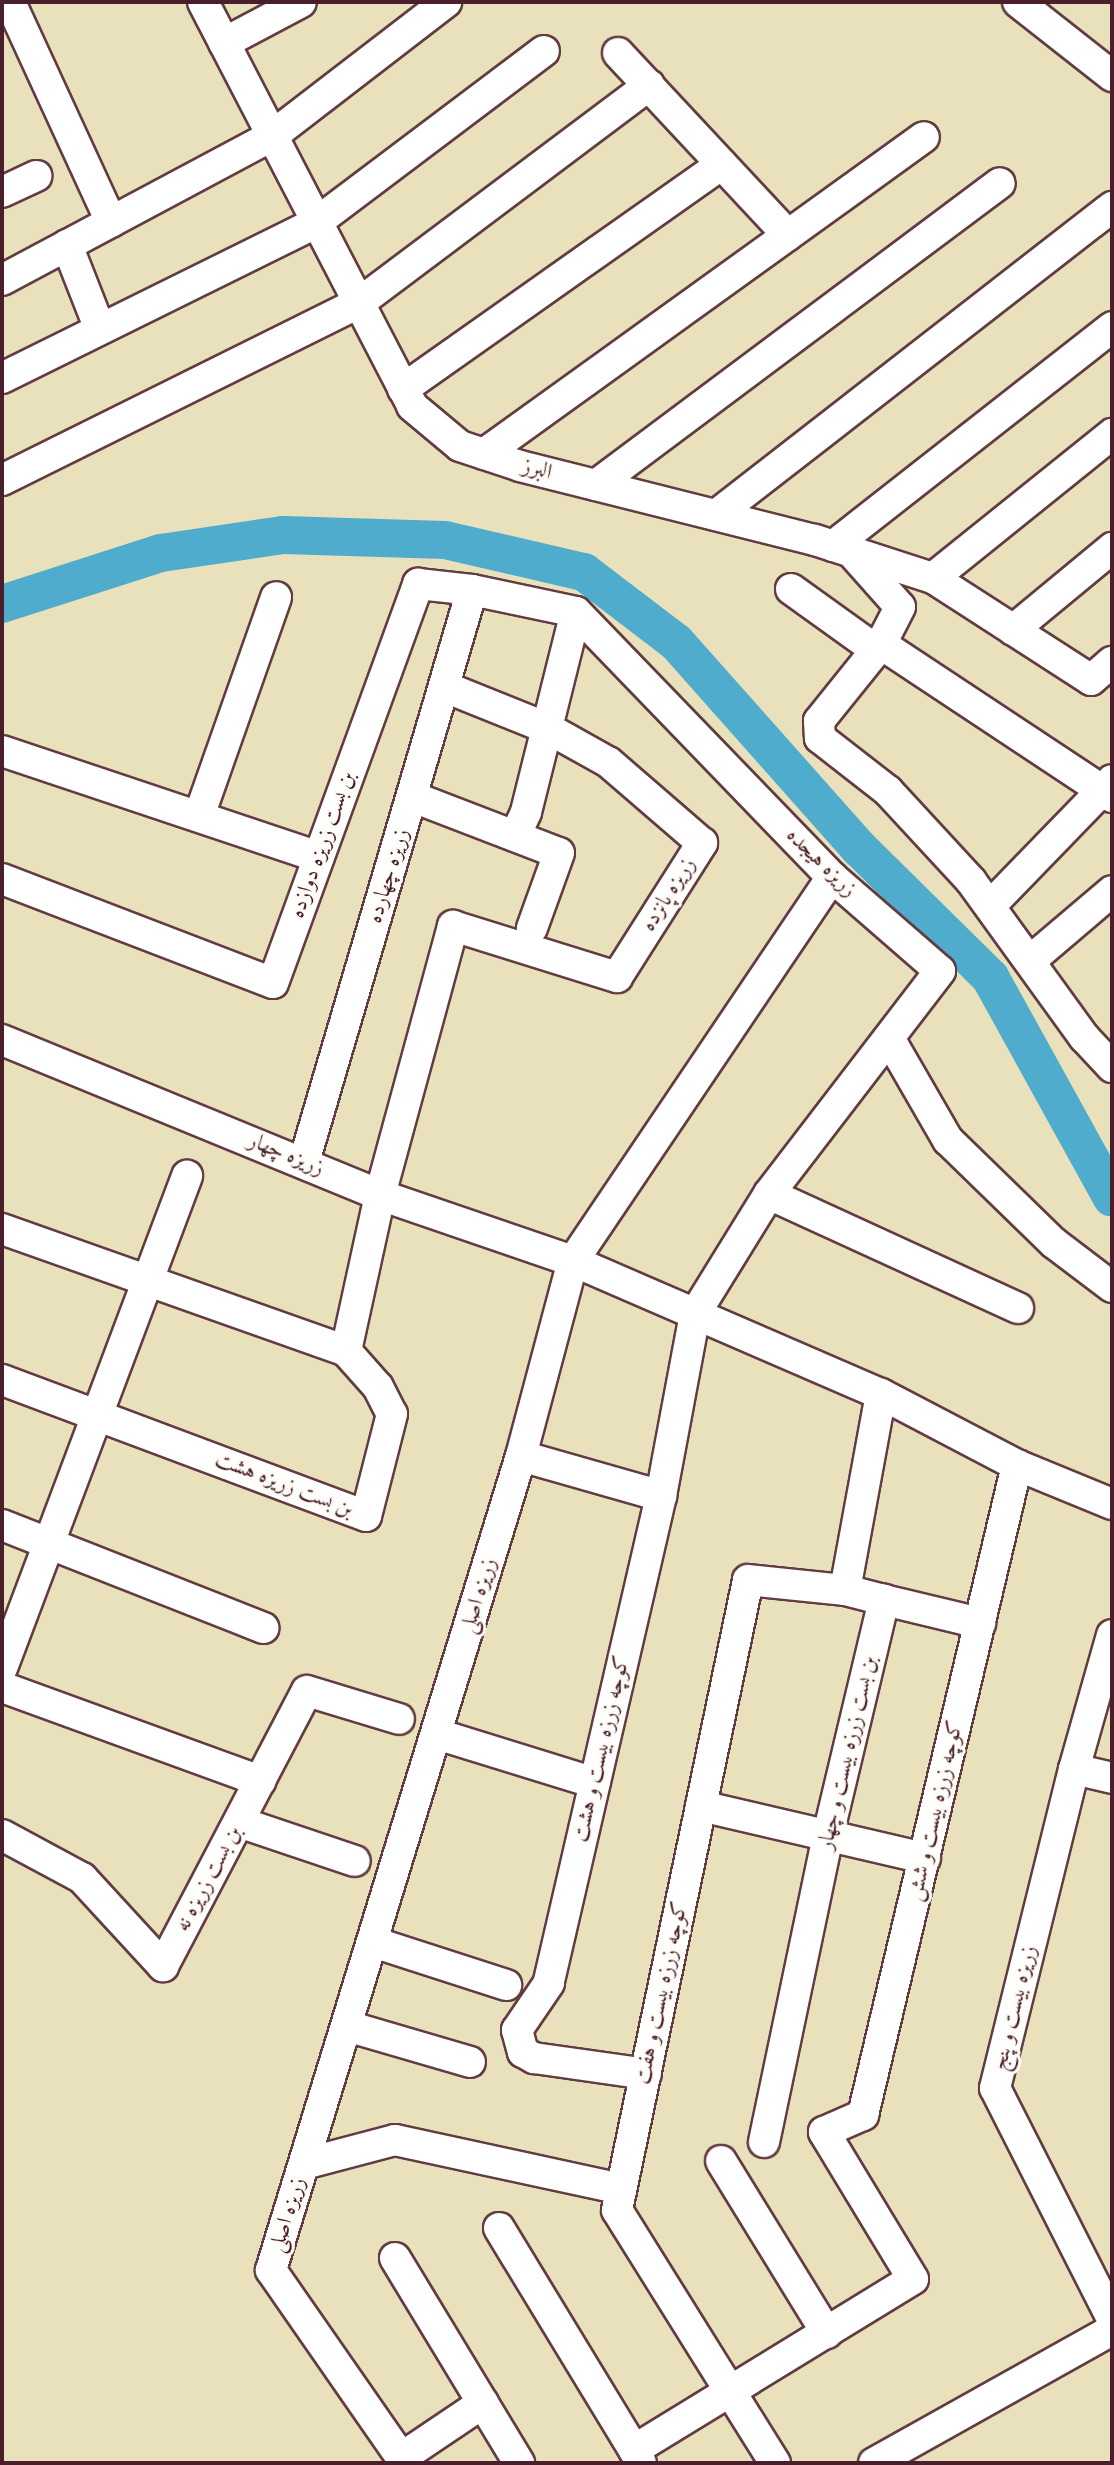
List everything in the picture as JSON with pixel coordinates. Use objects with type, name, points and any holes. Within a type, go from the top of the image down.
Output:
[{"type":"street","name":"البرز","points":[[203,2],[412,406],[460,446],[842,549],[933,578],[1013,630],[1102,671]]},
{"type":"street","points":[[224,43],[301,2]]},
{"type":"street","points":[[2,280],[272,136],[446,2]]},
{"type":"street","points":[[1018,2],[1107,65]]},
{"type":"street","points":[[11,22],[111,222]]},
{"type":"street","points":[[2,378],[317,222],[544,51]]},
{"type":"street","points":[[618,53],[788,235]]},
{"type":"street","points":[[2,480],[359,303],[649,85]]},
{"type":"street","points":[[484,454],[924,137]]},
{"type":"street","points":[[403,389],[722,164]]},
{"type":"street","points":[[2,192],[36,176]]},
{"type":"street","points":[[596,485],[1000,183]]},
{"type":"street","points":[[716,515],[1112,207]]},
{"type":"street","points":[[67,245],[100,329]]},
{"type":"street","points":[[1112,327],[842,549],[900,607],[879,647],[819,721],[820,738],[888,791],[990,906],[1084,1037],[1112,1067]]},
{"type":"street","points":[[933,578],[1112,434]]},
{"type":"street","points":[[1013,630],[1112,548]]},
{"type":"street","name":"بن بست زریزه دوازده","points":[[2,879],[273,983],[418,584],[472,590],[576,612]]},
{"type":"street","points":[[791,589],[1108,789],[990,906]]},
{"type":"street","name":"زریزه چهارده","points":[[304,1162],[472,590]]},
{"type":"street","points":[[199,816],[276,597]]},
{"type":"street","points":[[515,836],[526,812],[576,612]]},
{"type":"street","name":"زریزه هیجده","points":[[576,612],[832,877],[940,971],[769,1194],[695,1314]]},
{"type":"street","name":"زریزه پانزده","points":[[380,1195],[453,926],[617,977],[702,843],[608,762],[547,728],[445,687]]},
{"type":"street","points":[[2,751],[319,857]]},
{"type":"street","points":[[413,797],[559,853],[532,928]]},
{"type":"street","name":"زریزه اصلی","points":[[403,2460],[271,2270],[521,1456],[573,1261],[832,877]]},
{"type":"street","points":[[1031,960],[1112,891]]},
{"type":"street","points":[[889,1038],[948,1140],[1054,1243],[1112,1287]]},
{"type":"street","name":"زریزه چهار","points":[[2,1040],[380,1195],[573,1261]]},
{"type":"street","points":[[2,1668],[187,1176]]},
{"type":"street","points":[[769,1194],[1018,1308]]},
{"type":"street","points":[[346,1351],[380,1195]]},
{"type":"street","name":"بن بست زریزه هشت","points":[[2,1229],[147,1283],[346,1351],[378,1387],[392,1414],[366,1516],[2,1380]]},
{"type":"street","points":[[573,1261],[881,1394],[1017,1465],[1111,1502]]},
{"type":"street","name":"کوچه زرزه بیست و هشت","points":[[646,2074],[534,2058],[523,2052],[517,2030],[549,1983],[661,1496],[695,1314]]},
{"type":"street","points":[[881,1394],[845,1590],[980,1623]]},
{"type":"street","points":[[521,1456],[661,1496]]},
{"type":"street","name":"کوچه زرزه بیست و شش","points":[[827,2333],[913,2279],[824,2132],[863,2115],[1017,1465]]},
{"type":"street","points":[[2,1525],[263,1628]]},
{"type":"street","name":"کوچه زرزه بیست و هفت","points":[[775,2463],[617,2210],[748,1580],[845,1590]]},
{"type":"street","name":"بن بست زرزه بیست و چهار","points":[[764,2142],[828,1835],[884,1600]]},
{"type":"street","name":"زریزه بیست و پنج","points":[[1112,1635],[1074,1769],[995,2088],[1112,2319]]},
{"type":"street","points":[[2,1687],[260,1781]]},
{"type":"street","name":"بن بست زریزه نه","points":[[2,1835],[82,1878],[163,1966],[307,1691],[399,1719]]},
{"type":"street","points":[[437,1734],[595,1783]]},
{"type":"street","points":[[1074,1769],[1112,1778]]},
{"type":"street","points":[[701,1806],[925,1858]]},
{"type":"street","points":[[239,1822],[355,1861]]},
{"type":"street","points":[[373,1942],[506,1985]]},
{"type":"street","points":[[347,2026],[470,2062]]},
{"type":"street","points":[[304,2164],[395,2140],[621,2189]]},
{"type":"street","points":[[499,2228],[638,2456],[731,2392],[827,2333],[721,2161]]},
{"type":"street","points":[[395,2258],[519,2463]]},
{"type":"street","points":[[874,2463],[1112,2330]]},
{"type":"street","points":[[403,2460],[483,2403]]},
{"type":"waterway","points":[[2,604],[161,553],[283,535],[445,540],[584,572],[676,642],[859,848],[990,977],[1112,1198]]}]
